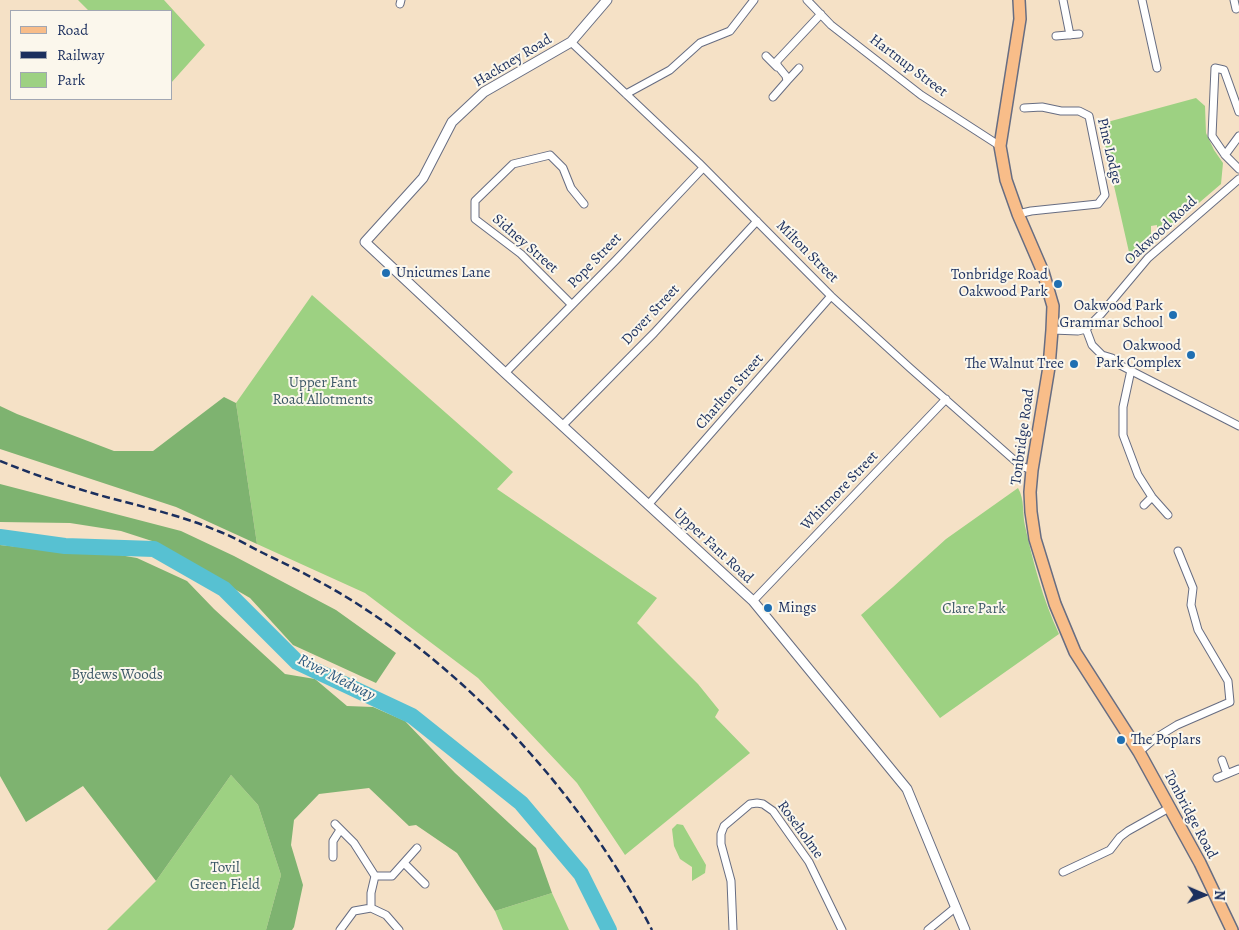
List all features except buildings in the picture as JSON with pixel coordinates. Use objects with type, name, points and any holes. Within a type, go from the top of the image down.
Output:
[{"type":"main road","name":"Tonbridge Road","points":[[1020,0],[1020,19],[1000,146],[1006,180],[1018,214],[1043,272],[1053,306],[1049,367],[1030,492],[1030,512],[1035,539],[1055,604],[1075,652],[1139,752],[1200,864],[1232,930]]},
{"type":"street","name":"Hackney Road","points":[[365,242],[423,178],[452,122],[484,92],[571,42],[607,0]]},
{"type":"street","points":[[626,94],[670,70],[700,43],[730,31],[754,0]]},
{"type":"street","name":"Hartnup Street","points":[[807,0],[832,25],[921,95],[1000,146]]},
{"type":"street","points":[[1063,0],[1070,35]]},
{"type":"street","points":[[1142,0],[1157,68]]},
{"type":"street","points":[[1234,0],[1236,9]]},
{"type":"street","points":[[777,67],[778,59],[821,14]]},
{"type":"street","points":[[1056,36],[1079,34]]},
{"type":"street","name":"Milton Street","points":[[571,42],[703,168],[832,296],[1021,466],[1032,470]]},
{"type":"street","points":[[766,56],[786,76],[787,81]]},
{"type":"street","points":[[773,96],[799,68]]},
{"type":"street","points":[[1239,112],[1224,70],[1215,68],[1212,136],[1225,155],[1239,169]]},
{"type":"street","name":"Pine Lodge","points":[[1018,214],[1098,204],[1105,195],[1089,116],[1079,111],[1061,111],[1042,107],[1024,108]]},
{"type":"street","points":[[1225,155],[1239,136]]},
{"type":"street","name":"Sidney Street","points":[[571,304],[521,254],[475,219],[475,201],[513,164],[550,155],[563,168],[571,188],[584,204]]},
{"type":"street","name":"Pope Street","points":[[505,373],[703,168]]},
{"type":"street","name":"Oakwood Road","points":[[1086,329],[1148,258],[1239,179]]},
{"type":"street","name":"Dover Street","points":[[562,425],[654,333],[757,221]]},
{"type":"street","name":"Upper Fant Road","points":[[365,242],[648,506],[753,601],[907,788],[965,930]]},
{"type":"street","name":"Charlton Street","points":[[648,506],[832,296]]},
{"type":"street","points":[[1052,330],[1078,331],[1086,329],[1092,345],[1102,355],[1112,358],[1118,364],[1239,426]]},
{"type":"street","points":[[1132,370],[1123,407],[1123,435],[1138,475],[1152,497],[1168,515]]},
{"type":"street","name":"Whitmore Street","points":[[753,601],[946,399]]},
{"type":"street","points":[[1144,506],[1152,497]]},
{"type":"street","points":[[1139,752],[1154,739],[1177,725],[1230,702],[1228,681],[1198,630],[1191,605],[1193,588],[1178,551]]},
{"type":"street","points":[[1222,760],[1227,774]]},
{"type":"street","points":[[1217,778],[1239,769]]},
{"type":"street","name":"Roseholme","points":[[733,930],[731,881],[720,834],[724,826],[750,804],[757,803],[764,804],[773,811],[809,862],[842,930]]},
{"type":"street","points":[[1063,872],[1110,850],[1128,830],[1169,808]]},
{"type":"street","points":[[334,824],[354,843],[375,876],[370,908]]},
{"type":"street","points":[[332,857],[333,841],[340,830]]},
{"type":"street","points":[[375,876],[392,876],[417,848]]},
{"type":"street","points":[[404,863],[425,884]]},
{"type":"street","points":[[928,930],[956,906]]},
{"type":"street","points":[[340,930],[354,911],[370,908],[386,915],[399,930]]},
{"type":"green space","points":[[78,0],[164,0],[205,45],[172,82],[172,10],[88,10]]},
{"type":"green space","points":[[1196,98],[1205,106],[1206,133],[1223,163],[1221,184],[1165,232],[1160,232],[1157,225],[1151,226],[1151,243],[1131,261],[1100,124]]},
{"type":"green space","name":"Upper Fant Road Allotments","points":[[312,295],[513,472],[497,489],[657,598],[637,623],[698,684],[719,710],[715,717],[750,753],[625,855],[577,783],[478,678],[365,593],[257,544],[236,403]]},
{"type":"green space","points":[[224,397],[236,403],[257,544],[176,507],[0,449],[0,406],[114,451],[153,451]]},
{"type":"green space","points":[[0,484],[181,531],[234,556],[336,610],[396,653],[376,683],[293,645],[250,598],[152,541],[121,531],[70,523],[0,522]]},
{"type":"green space","name":"Clare Park","points":[[1018,488],[1022,497],[1025,526],[1035,567],[1048,608],[1059,634],[940,718],[861,615],[946,539]]},
{"type":"green space","name":"Bydews Woods","points":[[0,545],[67,552],[108,553],[137,558],[187,581],[214,609],[285,674],[315,679],[347,706],[373,707],[405,721],[455,773],[536,848],[552,893],[495,911],[457,853],[416,825],[409,826],[369,788],[319,794],[294,820],[291,845],[303,885],[292,930],[266,930],[281,875],[258,805],[231,775],[156,881],[83,786],[26,822],[0,776]]},
{"type":"green space","name":"Tovil Green Field","points":[[231,775],[258,805],[281,875],[266,930],[107,930],[156,881]]},
{"type":"green space","points":[[677,824],[683,825],[706,865],[705,873],[692,881],[692,867],[680,859],[674,846],[672,829]]},
{"type":"green space","points":[[552,893],[569,930],[503,930],[495,911]]},
{"type":"waterway","name":"River Medway","points":[[0,537],[65,546],[154,549],[224,589],[297,662],[412,716],[521,803],[581,874],[609,930]]},
{"type":"railway","points":[[0,461],[61,483],[174,515],[224,533],[336,591],[404,636],[447,671],[487,708],[562,791],[595,836],[625,882],[652,930]]},
{"type":"place","name":"Unicumes Lane","points":[[386,273]]},
{"type":"place","name":"Tonbridge Road Oakwood Park","points":[[1058,284]]},
{"type":"place","name":"Oakwood Park Grammar School","points":[[1173,315]]},
{"type":"place","name":"Oakwood Park Complex","points":[[1191,355]]},
{"type":"place","name":"The Walnut Tree","points":[[1074,364]]},
{"type":"place","name":"Mings","points":[[768,608]]},
{"type":"place","name":"The Poplars","points":[[1121,740]]}]
